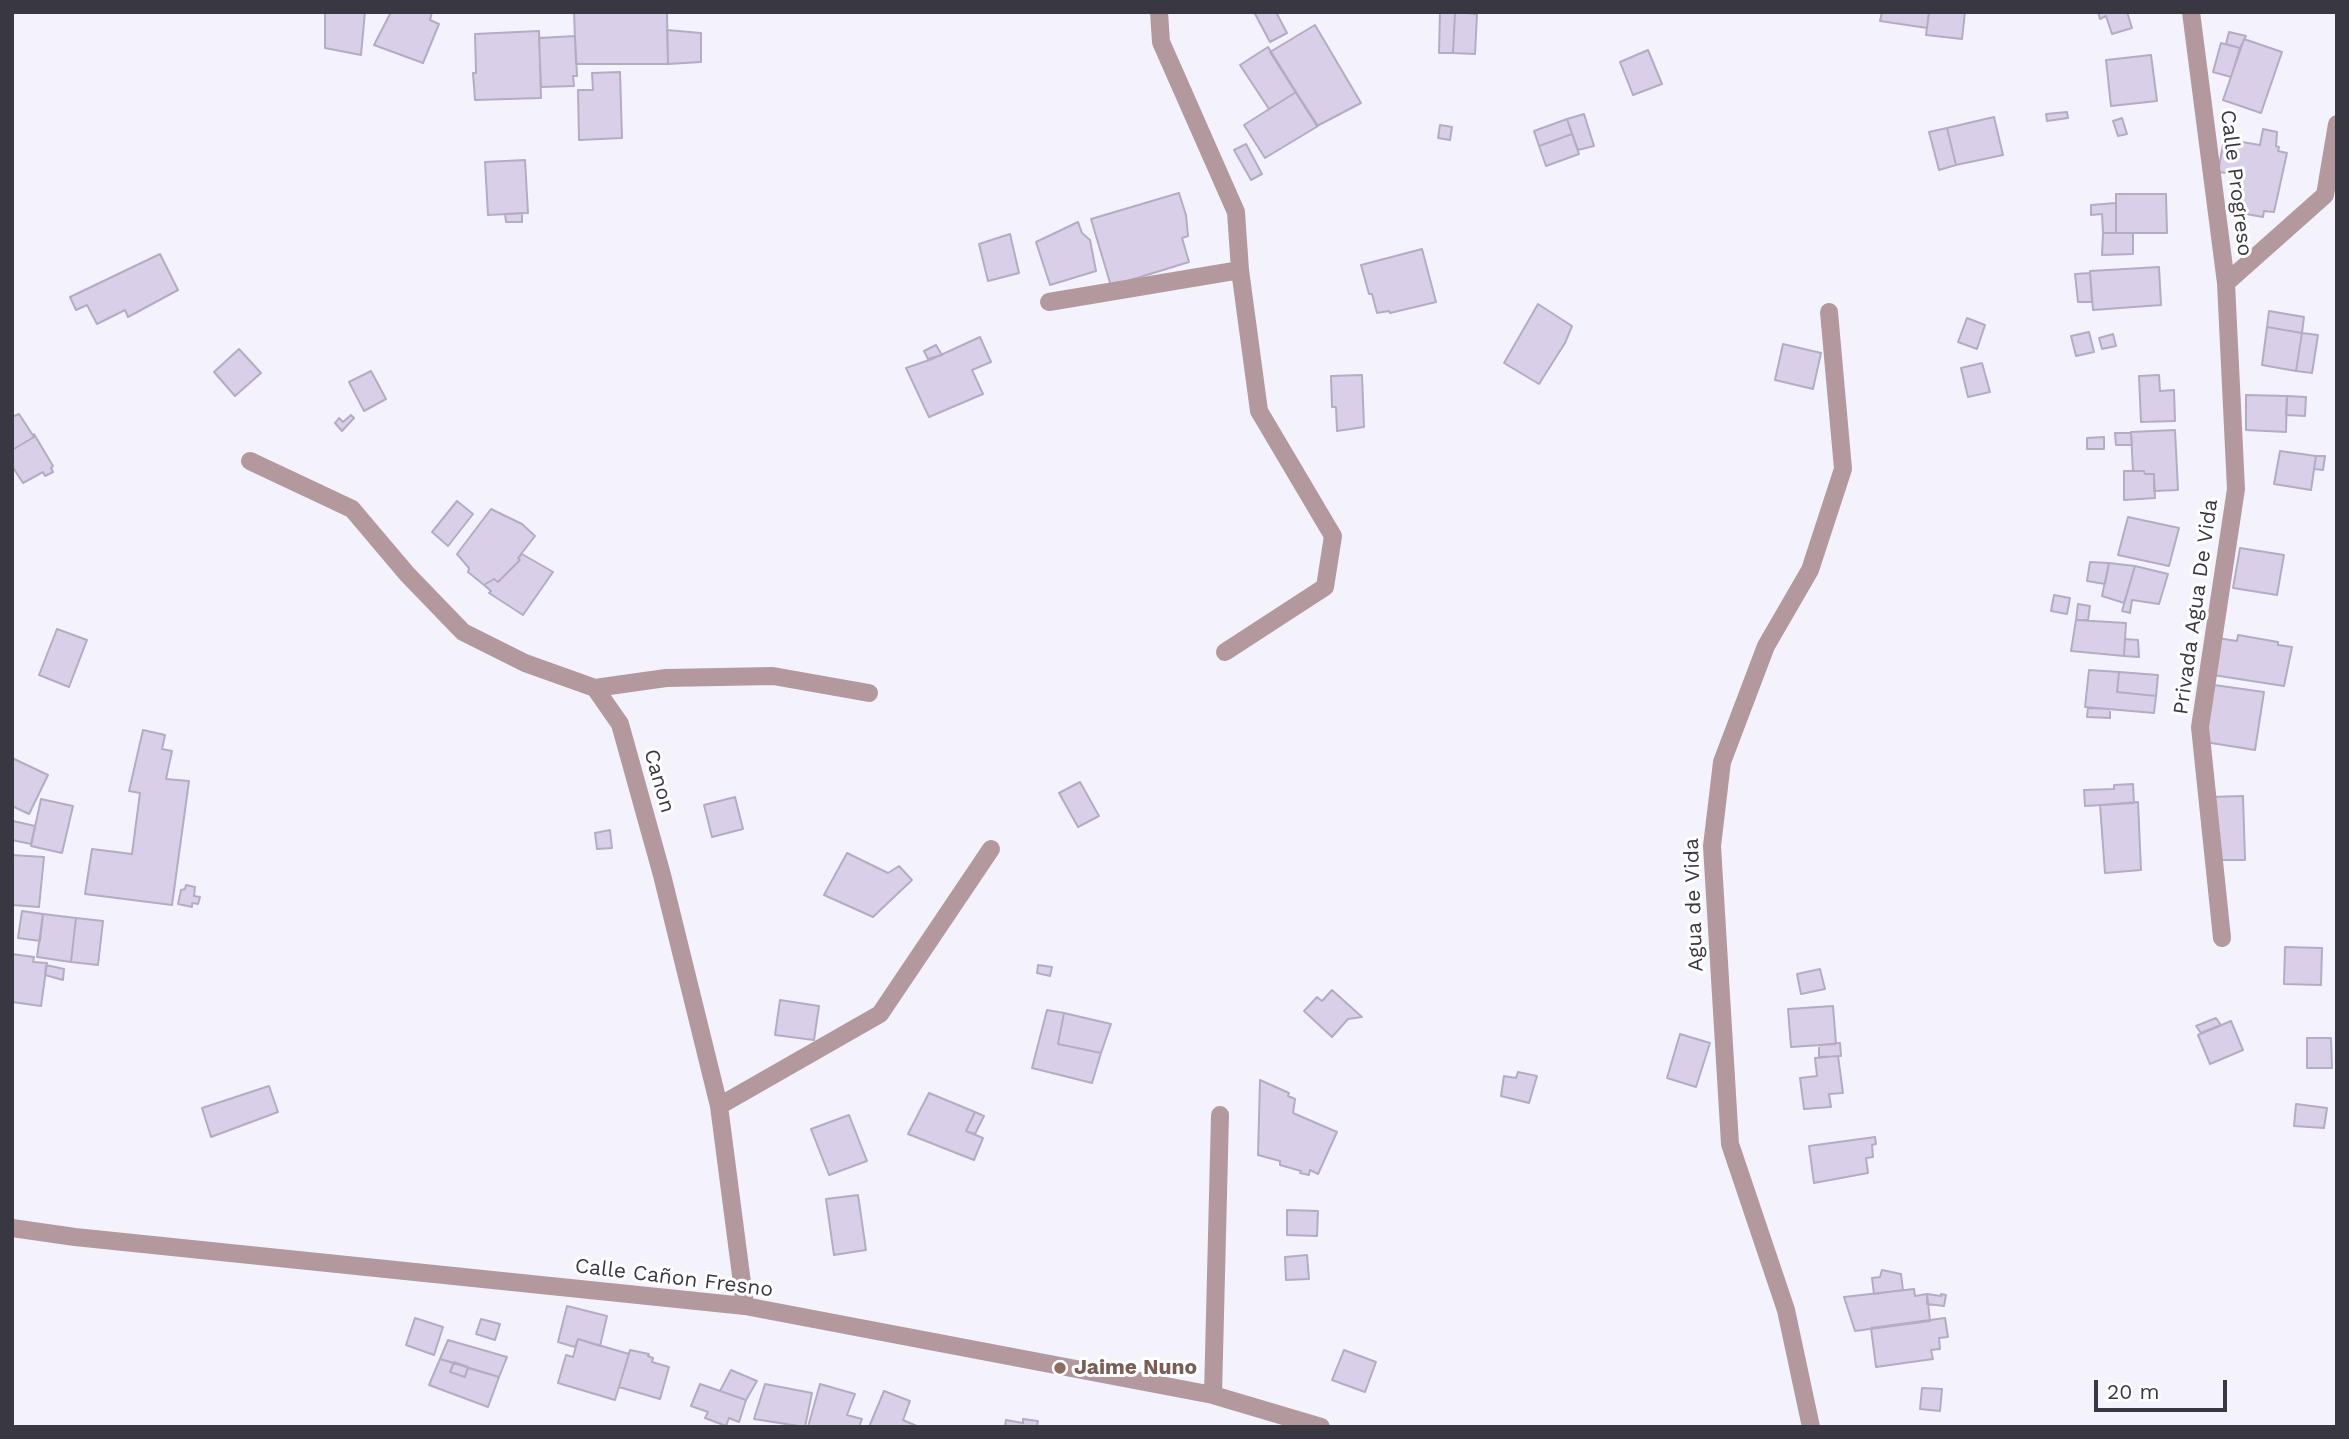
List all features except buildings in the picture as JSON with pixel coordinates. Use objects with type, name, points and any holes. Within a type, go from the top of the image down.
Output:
[{"type":"street","points":[[1159,12],[1161,42],[1236,212],[1240,270],[1259,411],[1332,536],[1325,587],[1225,652]]},
{"type":"street","name":"Calle Progreso","points":[[2191,12],[2225,282]]},
{"type":"street","name":"Calle Progreso","points":[[2225,282],[2325,195],[2337,124]]},
{"type":"street","points":[[1049,302],[1240,270]]},
{"type":"street","name":"Privada Agua De Vida","points":[[2222,938],[2200,727],[2236,489],[2225,282]]},
{"type":"street","name":"Agua de Vida","points":[[1811,1427],[1786,1310],[1730,1144],[1712,846],[1722,762],[1766,646],[1810,570],[1843,469],[1829,312]]},
{"type":"street","points":[[250,461],[352,509],[407,574],[463,632],[525,663],[595,688],[666,678],[773,676],[869,692]]},
{"type":"street","name":"Canon","points":[[595,688],[620,724],[662,875],[719,1107],[745,1306]]},
{"type":"street","points":[[719,1107],[880,1014],[991,849]]},
{"type":"street","points":[[1213,1395],[1220,1115]]},
{"type":"street","name":"Calle Cañon Fresno","points":[[12,1228],[75,1237],[745,1306],[1213,1395],[1321,1427]]},
{"type":"place","name":"Jaime Nuno","points":[[1060,1368]]}]
